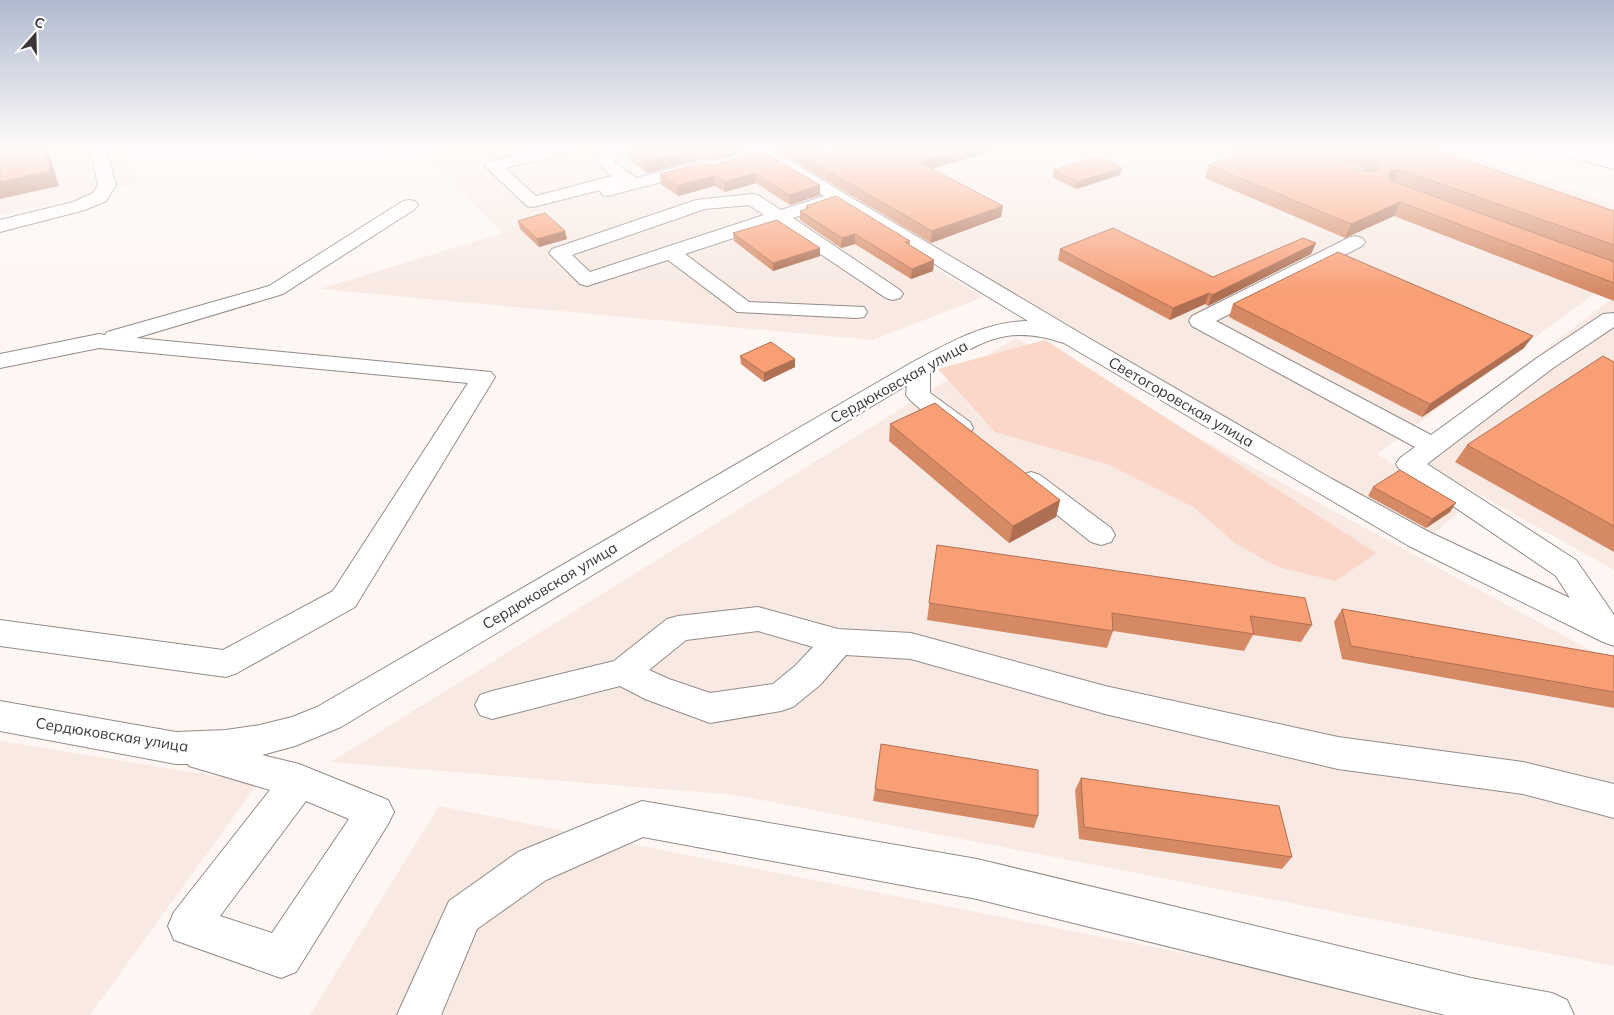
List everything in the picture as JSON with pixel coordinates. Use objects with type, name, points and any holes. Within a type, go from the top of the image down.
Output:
[{"type":"street","points":[[0,226],[79,206],[99,197]]},
{"type":"street","points":[[528,197],[533,202],[554,197]]},
{"type":"street","points":[[837,198],[778,217],[670,252],[587,280],[559,253],[702,204],[752,199],[778,217],[893,294]]},
{"type":"street","name":"Светогоровская улица","points":[[837,198],[1072,338],[1419,539],[1610,631]]},
{"type":"street","points":[[0,361],[99,341],[276,290],[409,205]]},
{"type":"street","points":[[1355,242],[1200,321],[1432,446]]},
{"type":"street","points":[[670,252],[744,308],[856,312]]},
{"type":"street","points":[[1610,631],[1566,568],[1408,464],[1545,363],[1611,319],[1614,320]]},
{"type":"street","name":"Сердюковская улица","points":[[0,716],[176,748],[208,748],[243,744],[295,731],[330,717],[918,368],[1001,328],[1039,327],[1072,338]]},
{"type":"street","points":[[0,633],[226,664],[344,599],[483,377],[99,341]]},
{"type":"street","points":[[918,368],[918,395],[979,441]]},
{"type":"street","points":[[1009,465],[1101,535]]},
{"type":"street","points":[[492,705],[623,672],[678,628],[758,619],[838,642],[910,646],[1105,700],[1338,753],[1523,778],[1614,801]]},
{"type":"street","points":[[623,672],[657,689],[710,708],[781,697],[808,675],[838,642]]},
{"type":"street","points":[[176,748],[299,781],[375,812],[281,957],[188,926],[299,781]]},
{"type":"street","points":[[419,1015],[463,915],[532,866],[642,819],[977,879],[1471,1000],[1552,1015]]},
{"type":"shaded area","points":[[0,197],[78,197],[0,215]]},
{"type":"shaded area","points":[[466,197],[817,197],[983,297],[873,340],[320,289],[502,233]]},
{"type":"shaded area","points":[[853,197],[1594,197],[1614,204],[1614,279],[1377,454],[1462,510],[1428,538]]},
{"type":"shaded area","points":[[1614,297],[1614,570],[1407,454]]},
{"type":"shaded area","points":[[1015,338],[1614,663],[1614,966],[736,795],[331,762]]},
{"type":"shaded area","points":[[1045,340],[1376,553],[1336,581],[1278,567],[1235,543],[1195,508],[1107,464],[995,432],[938,369]]},
{"type":"shaded area","points":[[0,741],[258,783],[90,1015],[0,1015]]},
{"type":"shaded area","points":[[439,806],[1497,1015],[310,1015]]},
{"type":"building","points":[[832,197],[838,197],[910,241],[905,242],[934,260],[912,269],[855,234],[842,238],[800,211],[809,208],[806,206]]},
{"type":"building","points":[[874,197],[987,197],[1003,206],[932,231]]},
{"type":"building","points":[[1287,197],[1437,197],[1614,262],[1614,283],[1400,202],[1351,224]]},
{"type":"building","points":[[1479,197],[1574,197],[1614,211],[1614,245]]},
{"type":"building","points":[[545,213],[565,231],[537,239],[518,221]]},
{"type":"building","points":[[777,220],[820,248],[773,263],[733,233]]},
{"type":"building","points":[[1113,228],[1213,277],[1303,238],[1316,243],[1212,295],[1209,293],[1173,308],[1060,249]]},
{"type":"building","points":[[1338,252],[1533,336],[1430,404],[1233,304]]},
{"type":"building","points":[[771,342],[795,359],[764,373],[740,356]]},
{"type":"building","points":[[1603,356],[1614,362],[1614,526],[1467,445]]},
{"type":"building","points":[[935,403],[1060,500],[1013,526],[890,424]]},
{"type":"building","points":[[1400,470],[1456,503],[1432,519],[1373,487]]},
{"type":"building","points":[[937,545],[1305,598],[1312,625],[1250,616],[1254,634],[1112,613],[1113,631],[929,603]]},
{"type":"building","points":[[1342,609],[1614,656],[1614,692],[1351,646]]},
{"type":"building","points":[[881,744],[1038,770],[1038,816],[875,789]]},
{"type":"building","points":[[1081,778],[1279,806],[1292,857],[1084,827]]}]
